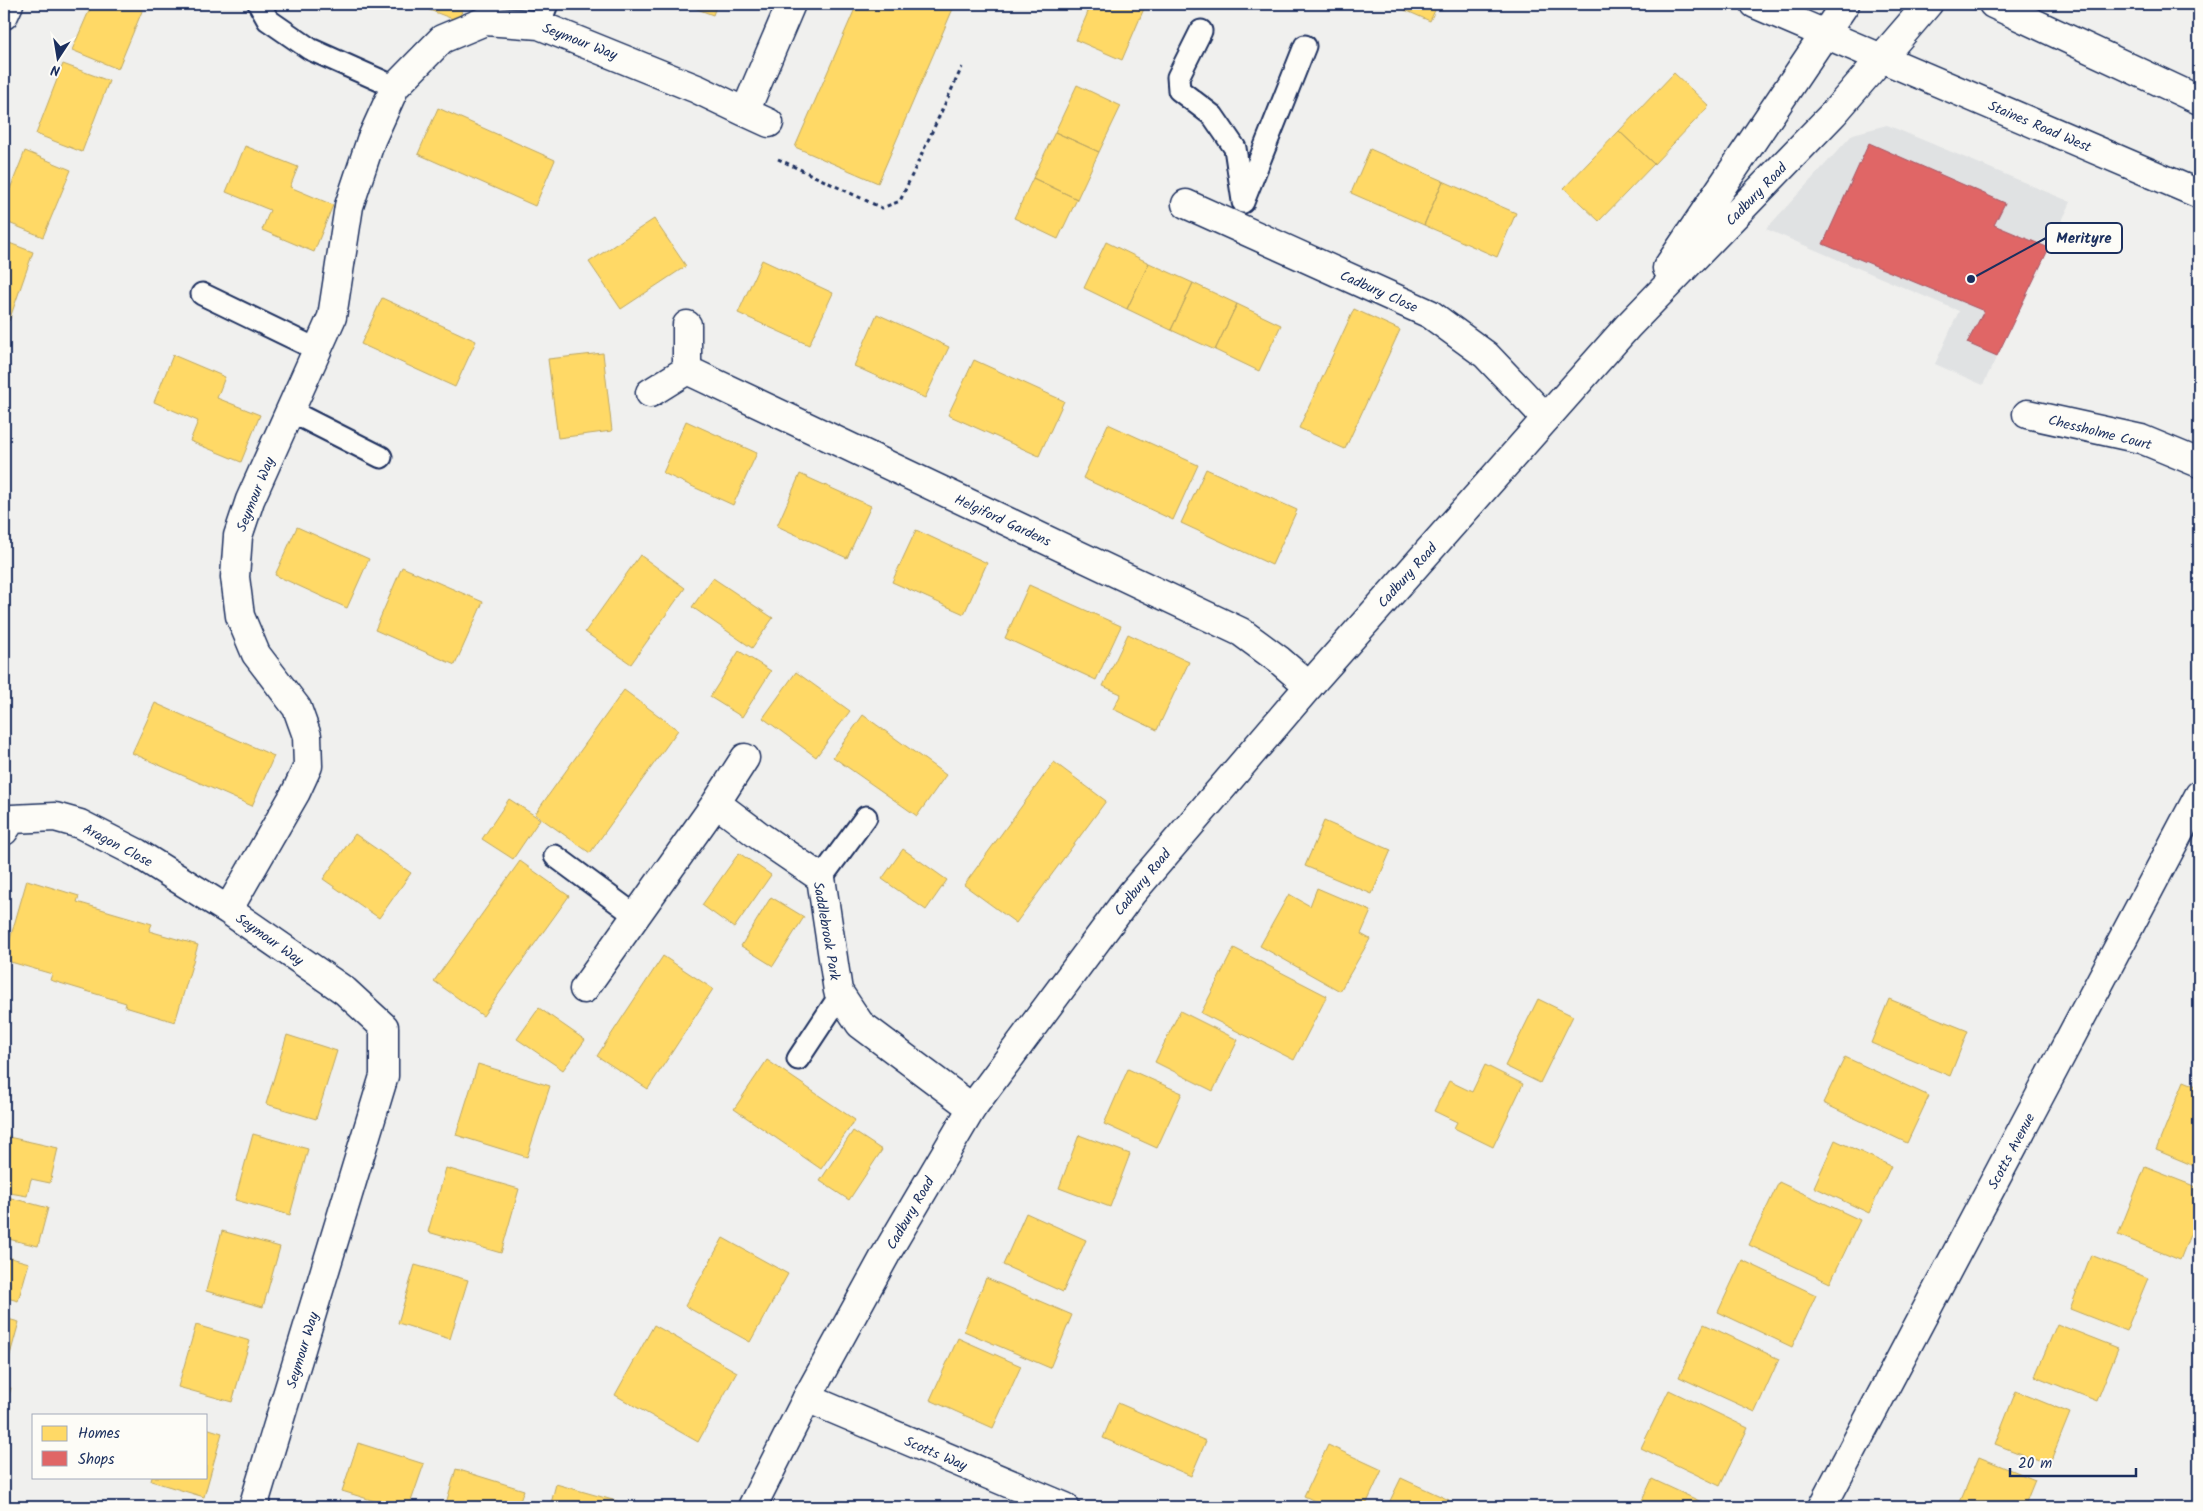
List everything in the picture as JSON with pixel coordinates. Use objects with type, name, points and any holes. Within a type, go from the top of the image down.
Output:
[{"type":"main road","points":[[4,15],[9,4]]},
{"type":"main road","points":[[757,117],[791,4]]},
{"type":"main road","name":"Staines Road West","points":[[1755,4],[2199,194]]},
{"type":"main road","name":"Cadbury Road","points":[[1628,326],[1845,4]]},
{"type":"main road","points":[[1881,59],[1928,4]]},
{"type":"main road","points":[[1993,4],[2199,100]]},
{"type":"main road","name":"Seymour Way","points":[[253,1507],[384,1076],[384,1027],[345,991],[228,910],[296,792],[308,766],[307,736],[297,708],[256,654],[240,616],[235,577],[238,536],[250,500],[332,317],[349,206],[371,140],[395,88],[442,39],[485,21],[543,14],[638,64],[757,117]]},
{"type":"main road","name":"Cadbury Road","points":[[752,1507],[807,1398],[886,1254],[972,1108],[1132,893],[1309,686],[1628,326],[1821,127],[1881,59]]},
{"type":"main road","name":"Cadbury Close","points":[[1186,204],[1238,213],[1430,314],[1486,355],[1546,418]]},
{"type":"main road","points":[[650,393],[687,370],[687,325]]},
{"type":"main road","name":"Helgiford Gardens","points":[[687,370],[1241,632],[1279,660],[1309,686]]},
{"type":"main road","name":"Chessholme Court","points":[[2027,414],[2141,439],[2199,462]]},
{"type":"main road","points":[[584,989],[716,803],[745,758]]},
{"type":"main road","name":"Scotts Avenue","points":[[1822,1507],[2199,795]]},
{"type":"main road","name":"Saddlebrook Park","points":[[716,803],[761,837],[821,878],[838,991],[860,1024],[972,1108]]},
{"type":"main road","name":"Aragon Close","points":[[4,831],[12,819],[55,817],[80,824],[137,853],[228,910]]},
{"type":"main road","name":"Scotts Way","points":[[807,1398],[1065,1507]]},
{"type":"lane","points":[[259,4],[268,20],[310,49],[395,88]]},
{"type":"lane","points":[[1201,31],[1178,77],[1179,90],[1213,116],[1235,148],[1238,213]]},
{"type":"lane","points":[[1238,213],[1305,46]]},
{"type":"lane","points":[[202,294],[318,350]]},
{"type":"lane","points":[[290,411],[381,457]]},
{"type":"lane","points":[[821,878],[866,817]]},
{"type":"lane","points":[[555,856],[636,916]]},
{"type":"lane","points":[[798,1059],[841,994]]},
{"type":"path","points":[[757,117],[770,156],[882,208],[900,200],[962,67]]},
{"type":"shaded area","points":[[1887,125],[2071,202],[1983,385],[1935,364],[1959,311],[1766,229],[1853,134]]},
{"type":"building: Homes","points":[[92,4],[145,4],[118,69],[72,50]]},
{"type":"building: Homes","points":[[414,4],[465,4],[458,21]]},
{"type":"building: Homes","points":[[684,4],[717,4],[713,15]]},
{"type":"building: Homes","points":[[857,4],[955,4],[878,183],[795,147]]},
{"type":"building: Homes","points":[[1069,4],[1146,4],[1122,60],[1076,40],[1088,12]]},
{"type":"building: Homes","points":[[1391,4],[1438,4],[1430,21]]},
{"type":"building: Homes","points":[[63,64],[109,81],[82,152],[36,134]]},
{"type":"building: Homes","points":[[1674,73],[1709,106],[1654,164],[1619,131]]},
{"type":"building: Homes","points":[[1077,85],[1121,106],[1099,152],[1055,132]]},
{"type":"building: Homes","points":[[438,108],[555,160],[535,206],[418,154]]},
{"type":"building: Homes","points":[[1619,131],[1654,164],[1599,221],[1564,188]]},
{"type":"building: Homes","points":[[1055,132],[1099,152],[1077,199],[1033,178]]},
{"type":"building: Homes","points":[[245,146],[298,167],[290,187],[333,205],[314,252],[262,230],[270,210],[226,192]]},
{"type":"building: Homes","points":[[1370,149],[1443,181],[1424,225],[1351,193]]},
{"type":"building: Homes","points":[[25,151],[71,170],[43,237],[4,221],[4,204]]},
{"type":"building: Homes","points":[[1033,178],[1077,199],[1058,239],[1014,218]]},
{"type":"building: Homes","points":[[1443,181],[1516,213],[1497,257],[1424,225]]},
{"type":"building: Homes","points":[[654,219],[686,266],[621,309],[589,262]]},
{"type":"building: Homes","points":[[4,241],[33,252],[9,321],[4,319]]},
{"type":"building: Homes","points":[[1106,242],[1149,263],[1127,309],[1084,288]]},
{"type":"building: Homes","points":[[762,260],[833,293],[809,345],[738,313]]},
{"type":"building: Homes","points":[[1149,263],[1193,283],[1171,330],[1127,309]]},
{"type":"building: Homes","points":[[1193,283],[1237,304],[1215,350],[1171,330]]},
{"type":"building: Homes","points":[[382,298],[476,341],[455,387],[361,344]]},
{"type":"building: Homes","points":[[1237,304],[1281,325],[1259,371],[1215,350]]},
{"type":"building: Homes","points":[[1354,309],[1400,330],[1345,449],[1299,428]]},
{"type":"building: Homes","points":[[877,314],[949,347],[925,398],[854,366]]},
{"type":"building: Homes","points":[[603,353],[612,431],[558,438],[548,359]]},
{"type":"building: Homes","points":[[173,355],[225,377],[217,398],[260,415],[241,462],[190,441],[198,421],[154,402]]},
{"type":"building: Homes","points":[[974,360],[1064,401],[1039,456],[948,415]]},
{"type":"building: Homes","points":[[686,421],[757,453],[733,505],[663,473]]},
{"type":"building: Homes","points":[[1108,424],[1198,465],[1173,520],[1083,478]]},
{"type":"building: Homes","points":[[1206,469],[1297,510],[1272,565],[1181,523]]},
{"type":"building: Homes","points":[[800,474],[871,506],[847,558],[777,526]]},
{"type":"building: Homes","points":[[297,527],[369,559],[347,608],[275,575]]},
{"type":"building: Homes","points":[[916,530],[987,563],[964,614],[892,582]]},
{"type":"building: Homes","points":[[640,555],[685,588],[631,664],[585,632]]},
{"type":"building: Homes","points":[[402,567],[483,602],[455,665],[375,630]]},
{"type":"building: Homes","points":[[713,578],[773,618],[752,648],[692,607]]},
{"type":"building: Homes","points":[[1029,585],[1121,626],[1096,680],[1005,638]]},
{"type":"building: Homes","points":[[1128,634],[1189,662],[1157,730],[1113,709],[1121,694],[1103,686]]},
{"type":"building: Homes","points":[[739,651],[771,671],[742,717],[710,697]]},
{"type":"building: Homes","points":[[796,672],[850,711],[816,757],[763,718]]},
{"type":"building: Homes","points":[[624,690],[678,730],[590,853],[535,814]]},
{"type":"building: Homes","points":[[155,703],[274,756],[252,806],[132,753]]},
{"type":"building: Homes","points":[[863,715],[946,775],[917,816],[833,757]]},
{"type":"building: Homes","points":[[1054,762],[1106,801],[1016,923],[964,885]]},
{"type":"building: Homes","points":[[509,799],[540,819],[513,859],[482,839]]},
{"type":"building: Homes","points":[[1324,821],[1391,850],[1372,894],[1305,866]]},
{"type":"building: Homes","points":[[355,834],[411,873],[379,918],[323,879]]},
{"type":"building: Homes","points":[[903,849],[947,880],[926,910],[882,879]]},
{"type":"building: Homes","points":[[739,853],[771,875],[734,928],[702,905]]},
{"type":"building: Homes","points":[[520,861],[569,896],[483,1016],[434,981]]},
{"type":"building: Homes","points":[[27,880],[79,896],[77,902],[152,924],[149,931],[198,945],[175,1022],[125,1007],[126,1003],[50,980],[52,974],[4,960]]},
{"type":"building: Homes","points":[[1317,888],[1371,911],[1361,934],[1370,939],[1340,991],[1260,946],[1289,894],[1310,906]]},
{"type":"building: Homes","points":[[771,897],[804,917],[773,966],[741,946]]},
{"type":"building: Homes","points":[[1234,948],[1327,996],[1294,1060],[1201,1013]]},
{"type":"building: Homes","points":[[663,956],[713,989],[648,1089],[597,1056]]},
{"type":"building: Homes","points":[[1538,999],[1573,1016],[1540,1083],[1505,1066]]},
{"type":"building: Homes","points":[[1889,999],[1968,1031],[1950,1076],[1871,1043]]},
{"type":"building: Homes","points":[[539,1008],[585,1040],[563,1070],[517,1039]]},
{"type":"building: Homes","points":[[1180,1011],[1238,1040],[1213,1091],[1155,1062]]},
{"type":"building: Homes","points":[[287,1035],[337,1051],[316,1119],[266,1104]]},
{"type":"building: Homes","points":[[1845,1057],[1929,1096],[1907,1143],[1823,1103]]},
{"type":"building: Homes","points":[[767,1060],[855,1120],[821,1169],[734,1109]]},
{"type":"building: Homes","points":[[478,1064],[550,1086],[527,1157],[456,1135]]},
{"type":"building: Homes","points":[[1485,1065],[1523,1084],[1493,1147],[1454,1128],[1457,1122],[1434,1111],[1449,1081],[1472,1092]]},
{"type":"building: Homes","points":[[1128,1069],[1182,1093],[1157,1148],[1104,1124]]},
{"type":"building: Homes","points":[[2184,1081],[2199,1087],[2199,1168],[2156,1150]]},
{"type":"building: Homes","points":[[853,1131],[882,1150],[849,1200],[820,1181]]},
{"type":"building: Homes","points":[[253,1134],[308,1149],[290,1215],[235,1200]]},
{"type":"building: Homes","points":[[1079,1135],[1130,1154],[1110,1207],[1059,1188]]},
{"type":"building: Homes","points":[[4,1136],[58,1148],[50,1183],[31,1179],[27,1196],[4,1192]]},
{"type":"building: Homes","points":[[1835,1140],[1891,1166],[1869,1213],[1814,1187]]},
{"type":"building: Homes","points":[[2145,1167],[2199,1188],[2199,1212],[2180,1260],[2118,1235]]},
{"type":"building: Homes","points":[[446,1168],[519,1189],[501,1253],[428,1232]]},
{"type":"building: Homes","points":[[1779,1182],[1860,1220],[1830,1283],[1749,1245]]},
{"type":"building: Homes","points":[[4,1196],[48,1208],[38,1246],[4,1238]]},
{"type":"building: Homes","points":[[1026,1213],[1086,1240],[1063,1292],[1003,1265]]},
{"type":"building: Homes","points":[[222,1231],[280,1247],[263,1307],[206,1291]]},
{"type":"building: Homes","points":[[723,1238],[788,1274],[750,1342],[685,1306]]},
{"type":"building: Homes","points":[[2091,1255],[2148,1278],[2126,1331],[2070,1309]]},
{"type":"building: Homes","points":[[4,1256],[29,1263],[18,1301],[4,1297]]},
{"type":"building: Homes","points":[[1742,1260],[1816,1295],[1792,1347],[1718,1312]]},
{"type":"building: Homes","points":[[415,1265],[468,1280],[450,1339],[398,1323]]},
{"type":"building: Homes","points":[[986,1278],[1072,1315],[1050,1368],[964,1331]]},
{"type":"building: Homes","points":[[4,1318],[19,1322],[8,1362],[4,1361]]},
{"type":"building: Homes","points":[[1704,1324],[1779,1359],[1755,1412],[1679,1377]]},
{"type":"building: Homes","points":[[2057,1324],[2118,1348],[2097,1401],[2035,1376]]},
{"type":"building: Homes","points":[[196,1325],[250,1341],[232,1402],[178,1387]]},
{"type":"building: Homes","points":[[654,1325],[737,1372],[698,1442],[615,1395]]},
{"type":"building: Homes","points":[[958,1338],[1021,1366],[993,1428],[930,1400]]},
{"type":"building: Homes","points":[[4,1386],[11,1388],[4,1413]]},
{"type":"building: Homes","points":[[1669,1390],[1748,1428],[1720,1486],[1641,1448]]},
{"type":"building: Homes","points":[[2016,1391],[2070,1413],[2049,1465],[1995,1444]]},
{"type":"building: Homes","points":[[1118,1403],[1206,1441],[1191,1476],[1103,1438]]},
{"type":"building: Homes","points":[[208,1429],[222,1433],[204,1497],[151,1481],[152,1478],[208,1478]]},
{"type":"building: Homes","points":[[358,1443],[424,1464],[409,1507],[394,1507],[342,1491]]},
{"type":"building: Homes","points":[[1328,1445],[1382,1470],[1365,1507],[1328,1507],[1304,1496]]},
{"type":"building: Homes","points":[[1979,1457],[2035,1480],[2024,1507],[1958,1507]]},
{"type":"building: Homes","points":[[456,1469],[524,1490],[518,1507],[445,1507]]},
{"type":"building: Homes","points":[[1401,1478],[1449,1500],[1445,1507],[1387,1507]]},
{"type":"building: Homes","points":[[1652,1479],[1708,1505],[1706,1507],[1639,1507]]},
{"type":"building: Homes","points":[[556,1484],[627,1504],[626,1507],[550,1507]]},
{"type":"building: Homes","points":[[878,1501],[893,1507],[876,1507]]},
{"type":"building: Shops","points":[[1869,143],[2005,203],[1994,225],[2049,248],[1997,356],[1967,343],[1984,311],[1823,244]]},
{"type":"place","name":"Merityre","points":[[1971,279]]}]
